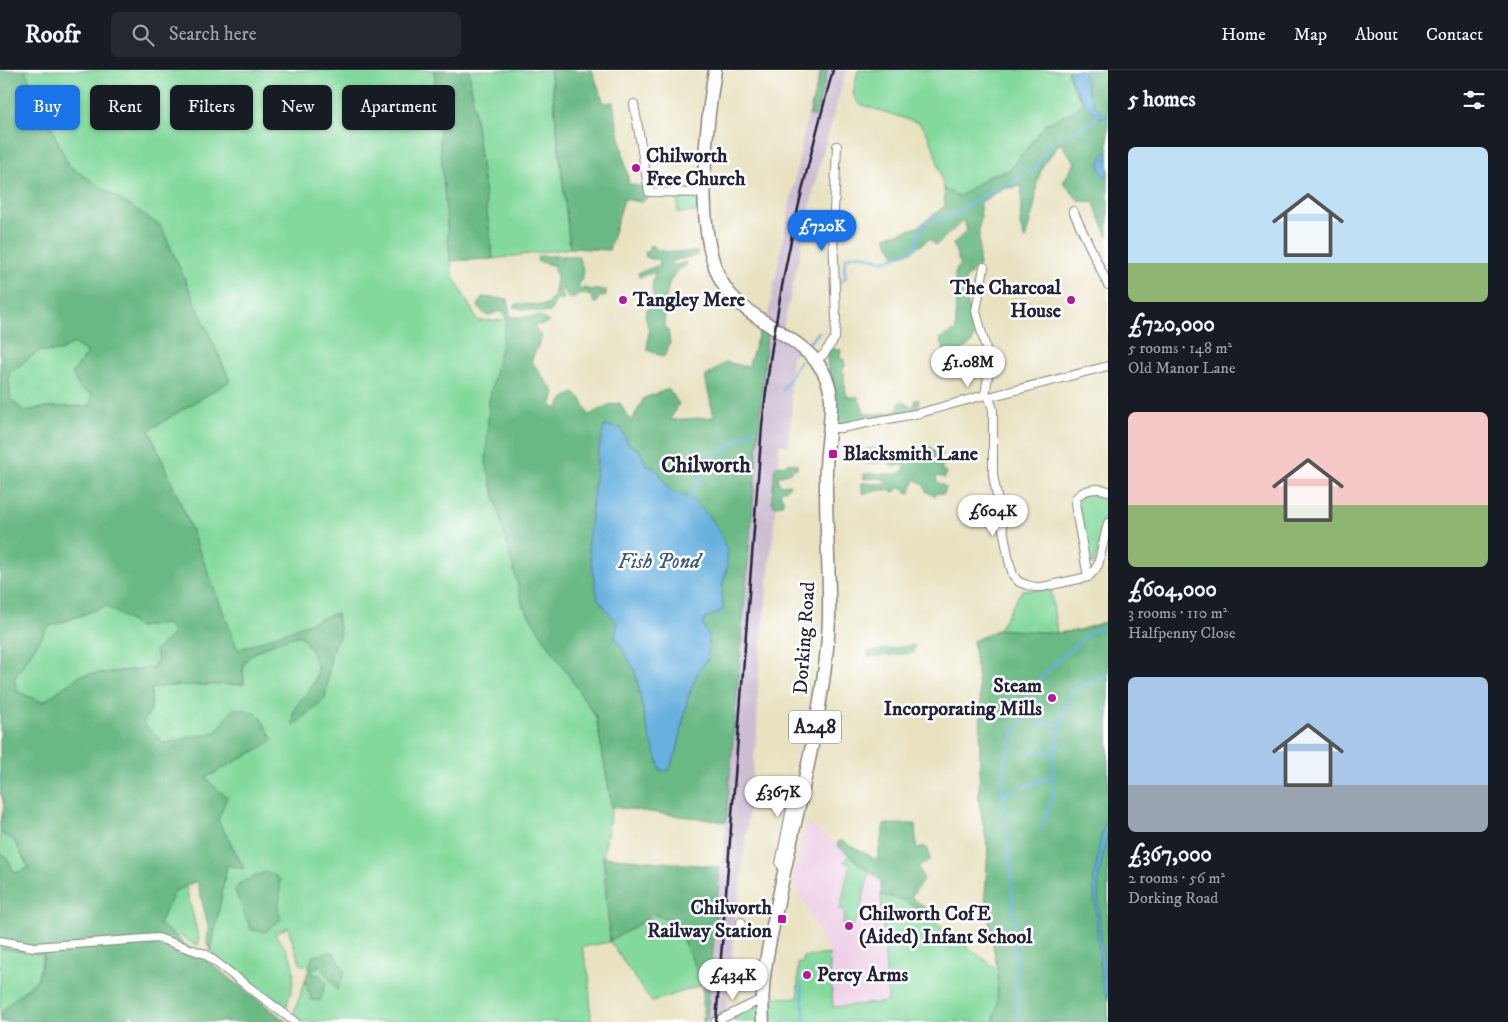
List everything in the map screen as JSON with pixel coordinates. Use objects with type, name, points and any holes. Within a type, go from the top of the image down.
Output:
[{"type":"main road","name":"A248","points":[[705,193],[705,148],[715,70]]},
{"type":"main road","name":"Dorking Road","points":[[705,193],[710,250],[720,278],[726,288],[737,302],[753,315],[801,346],[816,362],[824,376],[830,394],[826,471],[829,614],[825,674],[802,790],[788,836],[764,975],[763,1022]]},
{"type":"street","points":[[634,104],[649,192],[705,193]]},
{"type":"street","points":[[816,362],[835,338],[833,232],[837,146]]},
{"type":"street","points":[[1073,211],[1108,285]]},
{"type":"street","points":[[984,267],[976,311],[990,364],[987,396],[993,410],[993,475],[1013,575],[1019,582],[1035,587],[1088,577],[1098,565],[1108,523]]},
{"type":"street","points":[[829,428],[841,428],[920,413],[1108,366]]},
{"type":"street","points":[[1088,577],[1075,504],[1076,498],[1083,491],[1098,489],[1108,491]]},
{"type":"street","points":[[778,869],[788,836]]},
{"type":"street","points":[[740,929],[771,935]]},
{"type":"street","points":[[0,941],[34,947],[158,938],[205,954],[295,1022]]},
{"type":"street","points":[[738,984],[739,964]]},
{"type":"street","points":[[739,973],[764,975]]},
{"type":"street","points":[[715,1022],[762,999]]},
{"type":"street","points":[[731,1014],[737,1022]]},
{"type":"shaded area","points":[[820,70],[849,70],[845,74],[818,172],[782,333],[783,341],[801,352],[792,356],[790,388],[792,407],[788,445],[779,445],[775,517],[759,662],[757,732],[738,909],[735,909],[725,1022],[707,1022],[726,822],[768,315],[807,119]]},
{"type":"shaded area","name":"Chilworth CofE (Aided) Infant School","points":[[807,821],[881,881],[888,1003],[833,1007],[829,954],[793,881]]},
{"type":"green space","points":[[0,70],[25,70],[32,85],[15,85],[15,130],[52,130],[69,166],[161,226],[230,381],[149,430],[186,516],[238,650],[336,613],[340,635],[332,649],[325,699],[293,726],[294,709],[315,682],[318,669],[310,647],[300,635],[269,645],[253,654],[243,666],[244,684],[163,686],[151,689],[151,710],[143,722],[164,743],[216,732],[233,709],[243,709],[259,716],[273,740],[205,778],[227,797],[218,820],[244,869],[227,865],[211,952],[207,944],[208,926],[197,881],[175,891],[159,924],[287,1022],[137,1022],[133,1014],[116,1022],[0,1022],[1,1016],[8,1004],[38,978],[44,954],[0,949],[0,854],[6,857],[15,873],[29,868],[14,840],[0,833],[0,823],[4,808],[2,795],[0,795]],"holes":[[[73,343],[88,353],[72,373],[80,389],[92,394],[90,406],[50,407],[23,411],[10,398],[9,373],[39,351],[61,351]],[[106,606],[139,627],[167,624],[174,633],[155,650],[158,659],[152,668],[81,675],[43,702],[18,692],[14,679],[48,627]]]},
{"type":"green space","points":[[25,70],[434,70],[435,85],[342,85],[342,130],[439,130],[452,274],[478,321],[507,320],[489,401],[523,606],[596,717],[612,807],[603,857],[610,941],[654,915],[674,921],[704,984],[652,1002],[610,942],[582,947],[589,976],[591,1020],[584,1022],[302,1022],[293,1015],[310,967],[300,964],[288,927],[275,934],[289,954],[293,969],[293,982],[286,1008],[215,958],[211,952],[227,865],[244,868],[218,820],[205,778],[260,748],[216,732],[164,743],[143,722],[151,710],[151,689],[163,686],[244,684],[243,666],[248,659],[269,645],[300,635],[316,661],[316,675],[310,689],[325,699],[332,649],[340,635],[337,614],[238,650],[186,516],[149,430],[230,381],[162,228],[69,166],[52,130],[80,130],[80,85],[32,85]]},
{"type":"green space","points":[[434,70],[469,70],[493,259],[450,261],[439,130],[455,130],[455,85],[435,85]]},
{"type":"green space","points":[[469,70],[550,70],[570,248],[493,259]]},
{"type":"green space","points":[[551,70],[592,70],[604,103],[613,102],[629,184],[640,186],[653,194],[641,202],[624,199],[609,250],[570,248]]},
{"type":"green space","points":[[821,70],[828,70],[815,117],[809,115]]},
{"type":"green space","points":[[858,70],[1067,70],[1073,88],[1084,103],[1073,111],[1046,124],[1010,170],[990,175],[960,196],[944,189],[929,137],[919,123],[859,104],[853,94]]},
{"type":"green space","points":[[1067,70],[1108,70],[1108,237],[1093,202],[1079,201],[1063,182],[1075,163],[1060,143],[1043,165],[1037,182],[1035,203],[1025,240],[1020,226],[1022,186],[1001,189],[980,203],[979,265],[966,279],[966,298],[976,333],[971,344],[947,359],[940,339],[956,330],[955,273],[960,264],[953,244],[967,230],[964,220],[936,245],[929,239],[911,252],[895,255],[885,237],[918,227],[945,206],[944,189],[960,196],[990,175],[1010,170],[1046,124],[1084,104],[1073,88]]},
{"type":"green space","points":[[697,196],[698,212],[678,213],[677,197]]},
{"type":"green space","points":[[653,245],[657,250],[698,252],[698,255],[672,261],[674,266],[686,262],[686,266],[676,272],[670,281],[667,291],[666,302],[670,305],[669,313],[666,314],[664,320],[664,327],[668,329],[670,343],[664,357],[647,350],[649,331],[645,315],[647,309],[654,306],[656,300],[652,290],[655,272],[639,277],[638,273],[660,265],[659,259],[646,257],[645,252],[649,251],[649,246]]},
{"type":"green space","points":[[538,256],[578,256],[584,273],[578,287],[606,290],[606,295],[599,297],[597,303],[594,303],[591,296],[579,293],[575,298],[568,298],[563,289],[560,290],[564,299],[562,301],[556,300],[550,312],[544,313],[513,307],[516,304],[545,305],[555,295],[557,276],[554,270],[555,266],[537,261]]},
{"type":"green space","points":[[482,297],[508,299],[510,317],[540,316],[549,322],[542,325],[534,325],[542,337],[531,361],[555,393],[551,405],[557,409],[564,398],[574,393],[581,399],[589,415],[608,405],[620,403],[631,422],[644,398],[669,389],[679,404],[670,420],[714,417],[705,377],[726,362],[748,367],[760,330],[767,334],[726,822],[612,807],[596,717],[523,606],[486,463],[489,401],[507,320],[500,311],[487,316],[478,307]],"holes":[[[605,426],[621,428],[628,444],[639,450],[646,466],[658,471],[669,490],[689,498],[727,567],[722,587],[723,610],[705,618],[703,625],[708,634],[707,660],[698,672],[688,697],[677,751],[646,725],[635,671],[615,638],[617,623],[595,485],[598,453]]]},
{"type":"green space","points":[[73,343],[88,353],[92,394],[90,406],[50,407],[24,411],[10,398],[9,373],[39,351],[61,351]]},
{"type":"green space","points":[[827,348],[841,350],[840,358],[844,360],[845,365],[842,372],[845,373],[846,395],[858,397],[865,414],[891,413],[899,407],[899,403],[902,401],[912,407],[915,400],[919,400],[918,411],[840,426],[835,415],[827,357],[825,355]]},
{"type":"green space","points":[[928,447],[931,447],[935,453],[942,453],[943,455],[934,460],[937,465],[944,462],[945,465],[941,469],[946,472],[945,478],[938,476],[936,479],[938,483],[946,487],[944,494],[937,493],[934,496],[926,491],[924,485],[915,479],[908,494],[904,488],[897,488],[893,492],[881,490],[862,493],[862,483],[888,483],[888,481],[879,478],[864,479],[864,474],[898,474],[902,472],[906,465],[890,466],[889,460],[898,459],[902,456],[906,458],[925,456],[928,453]]},
{"type":"green space","points":[[866,448],[881,448],[882,463],[864,464],[862,453]]},
{"type":"green space","points":[[787,463],[797,464],[797,469],[794,468],[792,471],[779,476],[778,482],[782,485],[790,484],[780,493],[784,501],[781,505],[775,506],[772,503],[772,499],[775,468],[781,465],[785,466]]},
{"type":"green space","points":[[1098,492],[1106,497],[1108,507],[1094,564],[1090,564],[1078,502],[1086,494]]},
{"type":"green space","points":[[1022,590],[1051,590],[1057,633],[1076,631],[1108,621],[1108,1022],[771,1022],[769,997],[798,998],[798,963],[803,963],[803,957],[829,954],[833,1007],[888,1002],[881,895],[905,900],[997,969],[985,896],[988,849],[979,801],[981,705],[973,641],[999,629]]},
{"type":"green space","points":[[107,606],[139,627],[167,624],[174,633],[155,650],[158,659],[152,668],[81,675],[43,702],[18,692],[14,679],[48,627]]},
{"type":"green space","points":[[1108,621],[1108,1022],[993,1022],[997,1007],[998,970],[985,896],[988,849],[979,801],[981,705],[973,641],[999,629],[1057,633],[1076,631]]},
{"type":"green space","points":[[914,645],[914,653],[868,657],[868,652]]},
{"type":"green space","points":[[884,824],[915,824],[917,850],[924,846],[928,849],[930,859],[918,867],[924,879],[911,897],[928,910],[924,915],[905,900],[881,895],[881,881],[837,845],[840,840],[877,860]]},
{"type":"green space","points":[[0,833],[14,840],[29,869],[15,873],[6,857],[0,854]]},
{"type":"green space","points":[[849,855],[869,872],[859,915],[852,926],[848,927],[843,924],[845,911],[840,909],[850,865],[844,862]]},
{"type":"green space","points":[[603,857],[720,867],[707,1018],[705,1022],[703,1022],[703,984],[674,921],[653,913],[636,926],[610,941]]},
{"type":"green space","points":[[267,871],[280,879],[278,911],[281,919],[265,932],[251,930],[235,891],[240,883]]},
{"type":"green space","points":[[186,886],[199,940],[198,945],[193,944],[180,935],[177,937],[159,924],[175,891]]},
{"type":"green space","points":[[0,949],[44,953],[37,979],[9,1004],[0,1018]]},
{"type":"green space","points":[[333,951],[345,972],[337,990],[322,965],[312,969],[314,975],[319,974],[326,983],[320,1001],[312,1000],[305,981],[313,956]]},
{"type":"green space","points":[[762,999],[763,1022],[737,1022],[733,1017]]},
{"type":"water","points":[[1068,70],[1082,70],[1095,106],[1103,114],[1108,113],[1108,117],[1098,117],[1088,106],[1077,90]]},
{"type":"water","points":[[1108,151],[1108,178],[1101,172],[1100,165],[1102,158]]},
{"type":"water","name":"Fish Pond","points":[[604,426],[621,428],[628,444],[639,450],[646,466],[658,471],[669,490],[689,498],[705,512],[717,527],[727,551],[727,567],[722,587],[723,610],[705,618],[703,625],[708,634],[709,643],[707,660],[698,672],[688,697],[677,751],[669,770],[661,771],[646,725],[635,671],[615,638],[617,623],[598,599],[588,544],[598,453]]},
{"type":"water","points":[[1108,818],[1098,891],[1100,930],[1108,1000],[1101,977],[1094,878],[1102,833]]},
{"type":"waterway","points":[[1067,136],[1095,121],[1097,115]]},
{"type":"waterway","points":[[841,282],[846,277],[844,268],[846,258],[862,255],[886,260],[913,249],[916,247],[918,233],[934,217],[942,220],[962,211],[963,207],[1002,185],[1004,187],[1038,167],[1042,155],[1060,138]]},
{"type":"waterway","points":[[809,343],[819,332]]},
{"type":"waterway","points":[[783,390],[799,362]]},
{"type":"waterway","points":[[689,498],[699,483],[704,467],[712,457],[756,429]]},
{"type":"waterway","points":[[1019,1022],[1010,854],[1002,778],[1005,760],[1013,736],[1021,721],[1028,697],[1043,675],[1091,631],[1108,627]]},
{"type":"waterway","points":[[1021,788],[1053,775],[1055,750],[1070,691],[1108,674]]},
{"type":"waterway","points":[[1036,723],[1060,725]]},
{"type":"waterway","points":[[1030,753],[1055,750]]},
{"type":"waterway","points":[[1041,828],[1052,800],[1053,775]]},
{"type":"waterway","points":[[1004,794],[1015,790]]},
{"type":"waterway","points":[[801,982],[805,1022]]},
{"type":"railway","points":[[716,1022],[762,426],[780,296],[808,166],[833,70]]},
{"type":"place","name":"Chilworth Free Church","points":[[636,168]]},
{"type":"place","name":"Tangley Mere","points":[[623,300]]},
{"type":"place","name":"The Charcoal House","points":[[1071,300]]},
{"type":"place","name":"Blacksmith Lane","points":[[833,454]]},
{"type":"place","name":"Steam Incorporating Mills","points":[[1052,698]]},
{"type":"place","name":"Chilworth Railway Station","points":[[782,919]]},
{"type":"place","name":"Chilworth CofE (Aided) Infant School","points":[[849,926]]},
{"type":"place","name":"Percy Arms","points":[[807,975]]},
{"type":"district","name":"Chilworth","points":[[706,465]]}]
